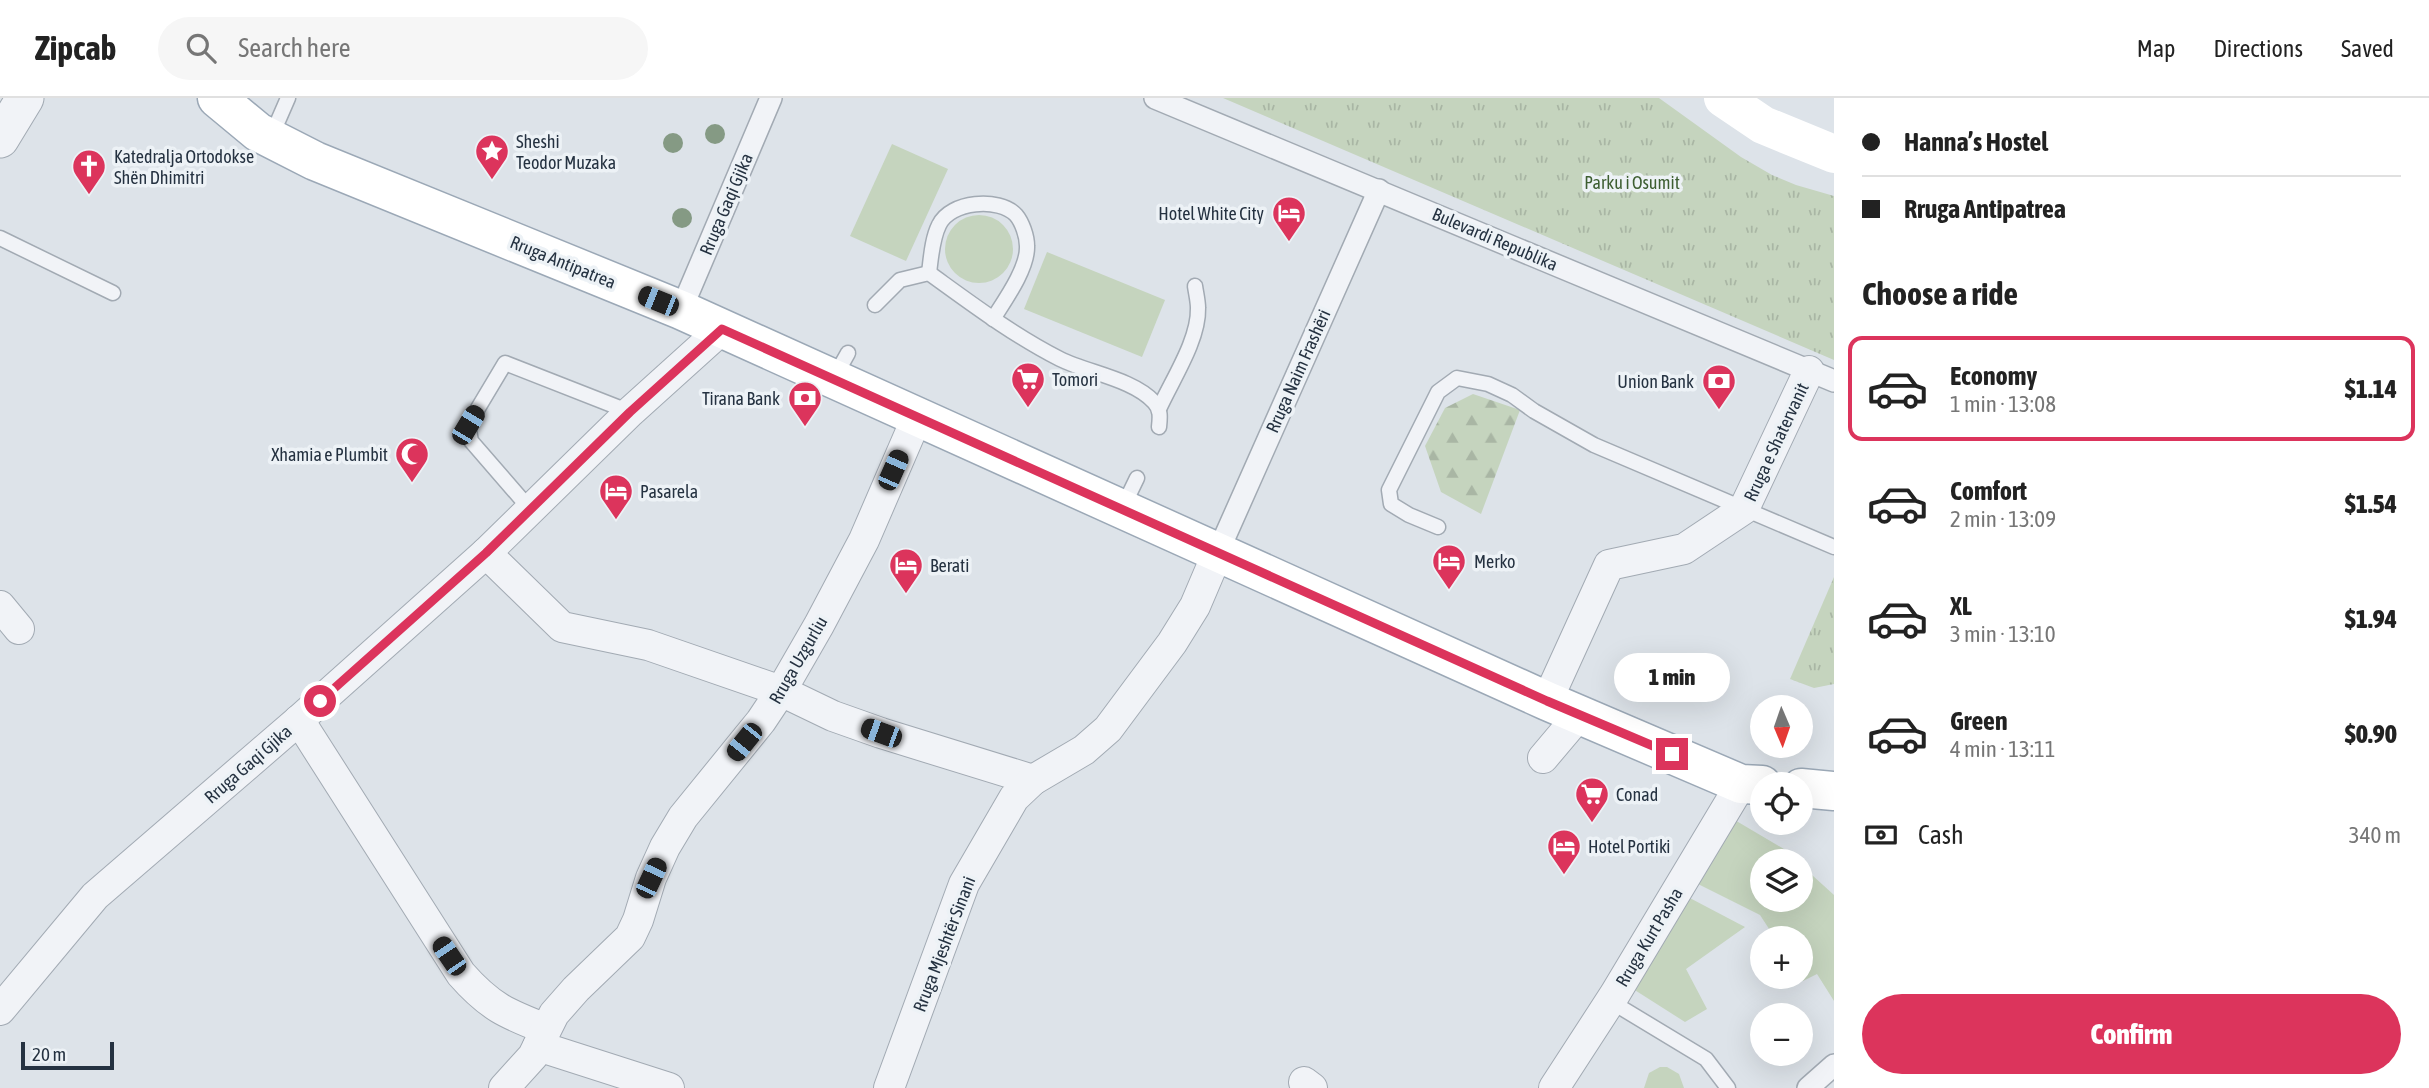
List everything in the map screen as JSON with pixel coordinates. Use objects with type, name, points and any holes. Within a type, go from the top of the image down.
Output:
[{"type":"main road","name":"Rruga Antipatrea","points":[[217,98],[240,119],[270,138],[316,161],[722,329],[841,365],[918,415],[1130,493],[1218,552],[1564,707],[1750,783]]},
{"type":"main road","points":[[1723,98],[1763,125],[1834,153]]},
{"type":"main road","points":[[1813,790],[1834,791]]},
{"type":"street","points":[[0,139],[25,98]]},
{"type":"street","name":"Rruga Gaqi Gjika","points":[[681,310],[771,98]]},
{"type":"street","name":"Bulevardi Republika","points":[[1155,98],[1822,376]]},
{"type":"street","name":"Rruga Naim Frashëri","points":[[1218,552],[1379,190]]},
{"type":"street","name":"Rruga Gaqi Gjika","points":[[0,1010],[95,896],[299,720],[486,553],[630,412],[722,329]]},
{"type":"street","name":"Rruga e Shatervanit","points":[[1564,707],[1609,565],[1684,549],[1744,509],[1822,376]]},
{"type":"street","name":"Rruga Uzgurliu","points":[[504,1088],[533,1056],[554,1014],[630,937],[642,910],[651,878],[683,817],[761,721],[819,625],[864,540],[918,415]]},
{"type":"street","name":"Rruga Mjeshtër Sinani","points":[[889,1088],[964,884],[1014,798],[1033,780],[1084,750],[1108,729],[1172,643],[1195,606],[1218,552]]},
{"type":"street","points":[[486,553],[562,627],[648,645],[781,691],[845,720],[1033,780]]},
{"type":"street","points":[[0,606],[19,629]]},
{"type":"street","points":[[1543,758],[1564,707]]},
{"type":"street","points":[[299,720],[461,974],[492,1005],[542,1037],[669,1088]]},
{"type":"street","name":"Rruga Kurt Pasha","points":[[1554,1088],[1750,787]]},
{"type":"street","points":[[1808,1088],[1834,1065]]},
{"type":"lane","points":[[270,138],[288,98]]},
{"type":"lane","points":[[929,273],[939,224],[949,213],[961,206],[992,203],[1015,215],[1025,232],[1028,248],[1016,285],[993,319]]},
{"type":"lane","points":[[0,238],[113,293]]},
{"type":"lane","points":[[875,304],[900,280],[929,273],[1010,331],[1064,361],[1138,389],[1155,402],[1159,427]]},
{"type":"lane","points":[[1158,409],[1190,346],[1196,327],[1198,308],[1195,286]]},
{"type":"lane","points":[[530,509],[471,441],[468,425],[505,363],[630,412]]},
{"type":"lane","points":[[1438,527],[1391,504],[1389,490],[1438,392],[1457,378],[1488,384],[1594,444],[1834,547]]},
{"type":"lane","points":[[1610,1001],[1706,1059],[1728,1088]]},
{"type":"green space","name":"Parku i Osumit","points":[[1223,98],[1659,98],[1741,157],[1772,175],[1834,196],[1834,360]]},
{"type":"green space","points":[[892,144],[948,169],[906,261],[850,236]]},
{"type":"green space","points":[[986,215],[1007,230],[1013,242],[1011,262],[1003,273],[986,283],[972,283],[955,273],[947,262],[945,242],[955,225],[966,217]]},
{"type":"green space","points":[[1047,252],[1165,300],[1142,357],[1024,309]]},
{"type":"green space","points":[[1473,394],[1520,410],[1481,514],[1441,492],[1425,446],[1445,408]]},
{"type":"green space","points":[[1834,577],[1834,684],[1814,688],[1790,679]]},
{"type":"green space","points":[[1733,819],[1750,829],[1750,835],[1760,835],[1784,849],[1750,849],[1750,910],[1692,881]]},
{"type":"green space","points":[[1813,876],[1834,895],[1834,1001],[1817,974],[1813,976],[1813,926],[1767,926],[1760,915],[1754,912],[1813,912]]},
{"type":"green space","points":[[1686,896],[1745,927],[1686,969],[1707,1009],[1685,1022],[1630,987]]},
{"type":"green space","points":[[1660,1067],[1667,1067],[1679,1074],[1684,1088],[1644,1088],[1649,1073]]},
{"type":"place","name":"Sheshi Teodor Muzaka","points":[[492,181]]},
{"type":"place","name":"Katedralja Ortodokse Shën Dhimitri","points":[[89,196]]},
{"type":"place","name":"Hotel White City","points":[[1289,243]]},
{"type":"place","name":"Tomori","points":[[1028,409]]},
{"type":"place","name":"Union Bank","points":[[1719,411]]},
{"type":"place","name":"Tirana Bank","points":[[805,428]]},
{"type":"place","name":"Xhamia e Plumbit","points":[[412,484]]},
{"type":"place","name":"Pasarela","points":[[616,521]]},
{"type":"place","name":"Merko","points":[[1449,591]]},
{"type":"place","name":"Berati","points":[[906,595]]},
{"type":"place","name":"Conad","points":[[1592,824]]},
{"type":"place","name":"Hotel Portiki","points":[[1564,876]]},
{"type":"route","points":[[320,701],[486,553],[630,412],[722,329],[918,415],[1547,701],[1581,713],[1672,754]]}]
